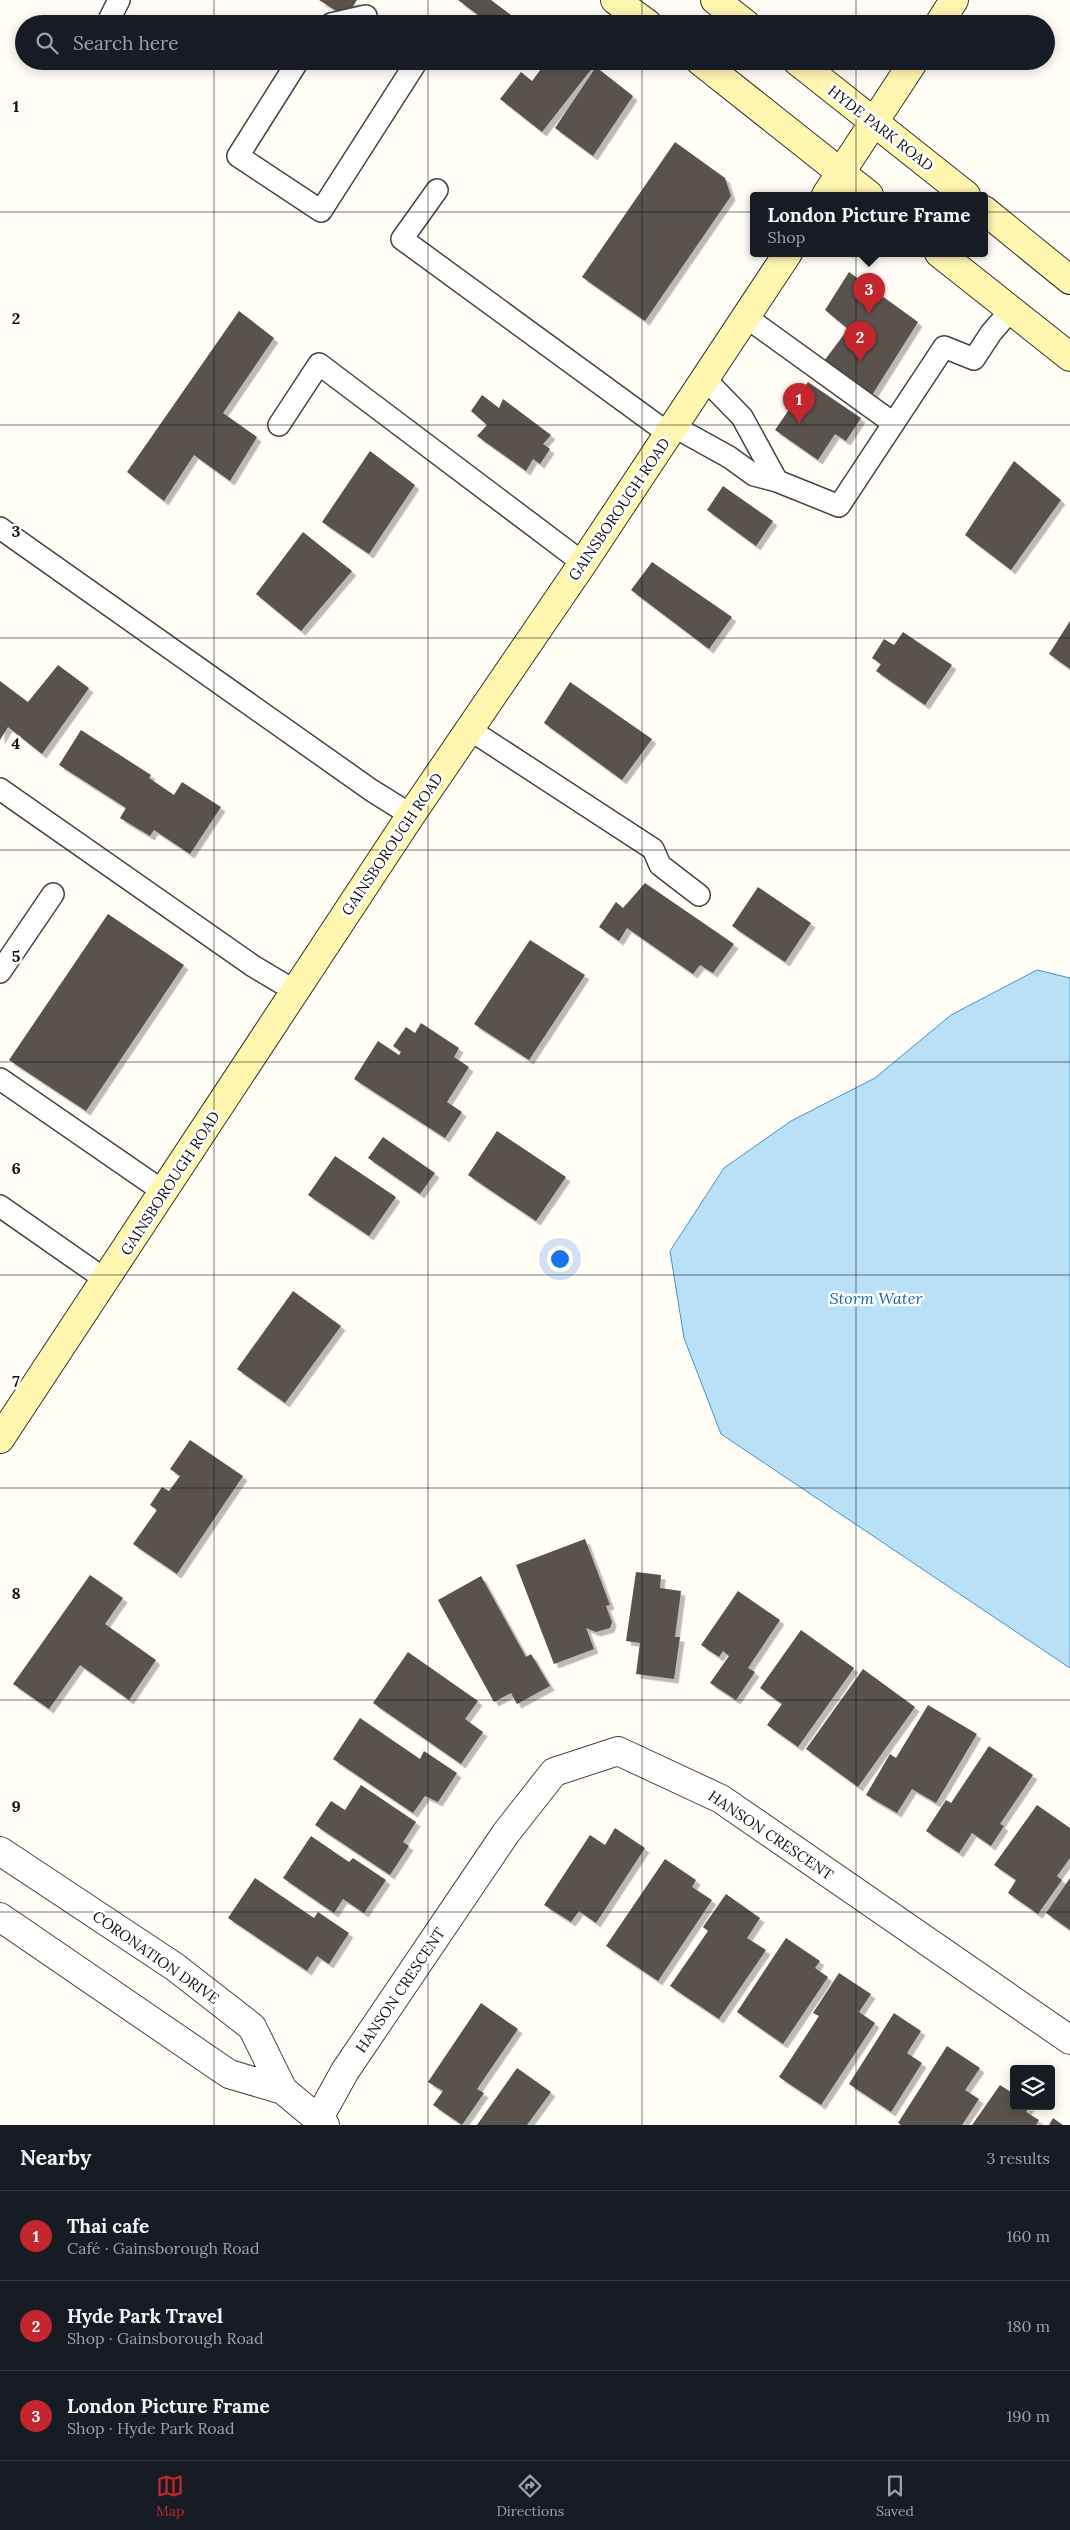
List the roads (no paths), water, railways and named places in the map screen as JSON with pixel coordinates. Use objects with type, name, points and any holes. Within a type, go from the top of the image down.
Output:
[{"type":"main road","points":[[615,0],[636,15]]},
{"type":"main road","points":[[715,0],[734,15]]},
{"type":"main road","points":[[945,15],[954,0]]},
{"type":"main road","points":[[711,70],[865,192]]},
{"type":"main road","name":"HYDE PARK ROAD","points":[[808,70],[962,192]]},
{"type":"main road","points":[[828,192],[908,70]]},
{"type":"main road","points":[[988,213],[1070,280]]},
{"type":"main road","name":"GAINSBOROUGH ROAD","points":[[0,1439],[411,815],[583,563],[785,257]]},
{"type":"main road","points":[[944,257],[1070,357]]},
{"type":"street","name":"HANSON CRESCENT","points":[[322,2122],[345,2071],[506,1833],[554,1772],[618,1751],[722,1799],[1070,2040]]},
{"type":"street","name":"CORONATION DRIVE","points":[[0,1851],[175,1967],[252,2027],[284,2090],[322,2122]]},
{"type":"street","name":"CORONATION DRIVE","points":[[0,1917],[229,2074],[284,2090]]},
{"type":"lane","points":[[112,15],[119,0]]},
{"type":"lane","points":[[292,70],[238,156],[321,211],[411,70]]},
{"type":"lane","points":[[438,190],[402,239],[671,430],[729,457],[754,475],[777,481],[839,506],[944,347],[974,359],[991,333],[1010,311]]},
{"type":"lane","points":[[746,317],[893,423]]},
{"type":"lane","points":[[279,425],[319,364],[583,563]]},
{"type":"lane","points":[[705,378],[742,417],[777,481]]},
{"type":"lane","points":[[0,528],[370,790],[411,815]]},
{"type":"lane","points":[[469,729],[653,849],[660,865],[699,895]]},
{"type":"lane","points":[[0,790],[253,966],[295,991]]},
{"type":"lane","points":[[0,972],[53,894]]},
{"type":"lane","points":[[0,1079],[164,1192]]},
{"type":"lane","points":[[0,1206],[106,1280]]},
{"type":"water","name":"Storm Water","points":[[1037,970],[1070,978],[1070,1668],[721,1434],[684,1338],[670,1251],[724,1168],[791,1121],[875,1078],[951,1015]]},
{"type":"place","name":"London Picture Frame","points":[[869,314]]},
{"type":"place","name":"Hyde Park Travel","points":[[860,362]]},
{"type":"place","name":"Thai cafe","points":[[799,424]]}]
